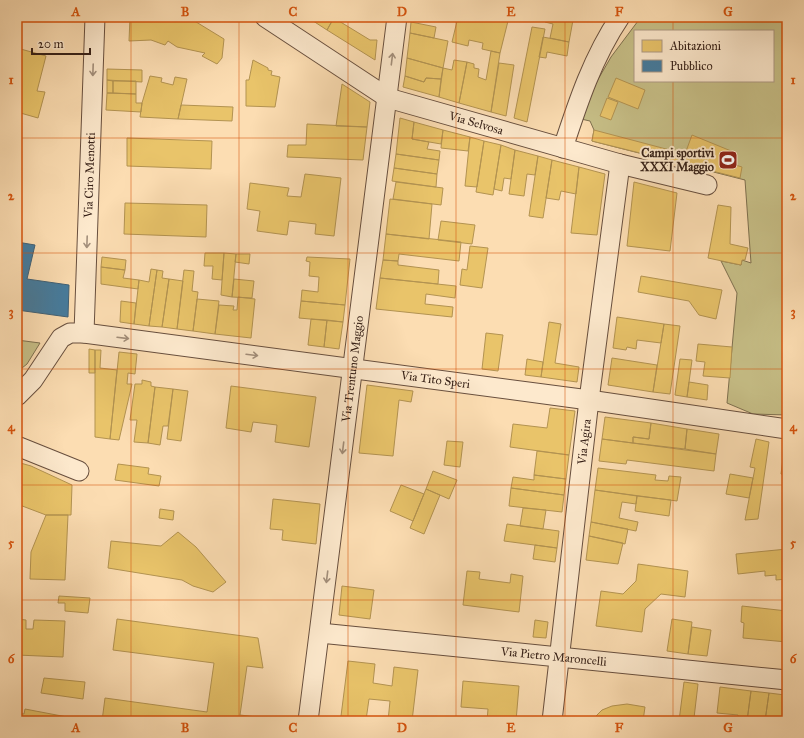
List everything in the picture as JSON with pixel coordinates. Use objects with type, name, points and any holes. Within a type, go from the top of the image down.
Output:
[{"type":"street","name":"Via Ciro Menotti","points":[[84,333],[95,17]]},
{"type":"street","name":"Via Selvosa","points":[[265,17],[388,98],[620,164],[707,185]]},
{"type":"street","name":"Via Trentuno Maggio","points":[[308,721],[354,368],[397,17]]},
{"type":"street","points":[[593,65],[602,32],[609,17]]},
{"type":"street","points":[[563,148],[583,88],[593,65],[611,30],[620,17]]},
{"type":"street","name":"Via Agira","points":[[552,721],[558,657],[589,400],[620,164]]},
{"type":"street","name":"Via Tito Speri","points":[[17,396],[33,380],[60,338],[70,333],[84,333],[589,400],[787,429]]},
{"type":"street","points":[[17,446],[79,471]]},
{"type":"street","name":"Via Pietro Maroncelli","points":[[320,633],[787,680]]},
{"type":"shaded area","name":"Campi sportivi XXXI Maggio","points":[[641,17],[787,17],[787,415],[753,414],[727,403],[737,293],[721,261],[741,265],[742,260],[751,263],[745,180],[592,141],[594,130],[590,121],[581,119],[593,88],[611,57]]},
{"type":"shaded area","points":[[17,340],[40,343],[27,364],[17,372]]},
{"type":"building: Abitazioni","points":[[130,17],[188,17],[224,39],[222,58],[217,64],[202,56],[205,53],[177,47],[168,41],[165,45],[151,40],[129,41]]},
{"type":"building: Abitazioni","points":[[307,17],[334,17],[327,30]]},
{"type":"building: Abitazioni","points":[[437,17],[458,17],[457,22]]},
{"type":"building: Abitazioni","points":[[458,17],[492,17],[508,21],[500,53],[482,49],[483,43],[469,40],[468,46],[452,42]]},
{"type":"building: Abitazioni","points":[[546,17],[559,17],[573,20],[569,42],[550,38],[553,24],[545,22]]},
{"type":"building: Abitazioni","points":[[334,18],[370,40],[377,40],[375,60],[327,30]]},
{"type":"building: Abitazioni","points":[[411,22],[436,27],[434,38],[410,33]]},
{"type":"building: Abitazioni","points":[[532,27],[545,29],[527,122],[514,118]]},
{"type":"building: Abitazioni","points":[[410,33],[448,41],[443,68],[407,58]]},
{"type":"building: Abitazioni","points":[[543,37],[569,42],[567,56],[547,52],[546,58],[539,57]]},
{"type":"building: Abitazioni","points":[[17,48],[46,56],[37,91],[45,92],[38,118],[17,112]]},
{"type":"building: Abitazioni","points":[[491,51],[500,53],[491,112],[459,103],[467,62],[474,64],[474,68],[479,69],[478,77],[486,80]]},
{"type":"building: Abitazioni","points":[[407,58],[443,68],[441,79],[426,78],[424,82],[405,76]]},
{"type":"building: Abitazioni","points":[[253,60],[272,71],[271,75],[280,77],[275,107],[246,106],[246,80],[249,80]]},
{"type":"building: Abitazioni","points":[[454,60],[467,62],[459,103],[439,97],[443,68],[452,70]]},
{"type":"building: Abitazioni","points":[[499,63],[514,65],[506,116],[491,112]]},
{"type":"building: Abitazioni","points":[[107,69],[142,70],[142,82],[107,80]]},
{"type":"building: Abitazioni","points":[[150,76],[162,78],[161,82],[173,85],[175,77],[187,79],[178,119],[140,117],[142,103]]},
{"type":"building: Abitazioni","points":[[405,76],[424,82],[426,78],[441,79],[439,97],[403,87]]},
{"type":"building: Abitazioni","points":[[616,78],[645,90],[638,109],[608,97]]},
{"type":"building: Abitazioni","points":[[107,80],[113,81],[113,93],[107,93]]},
{"type":"building: Abitazioni","points":[[113,81],[136,81],[136,94],[113,93]]},
{"type":"building: Abitazioni","points":[[342,84],[370,102],[367,127],[336,126]]},
{"type":"building: Abitazioni","points":[[107,93],[136,94],[136,103],[142,103],[141,112],[106,110]]},
{"type":"building: Abitazioni","points":[[607,98],[618,102],[611,120],[600,116]]},
{"type":"building: Abitazioni","points":[[181,105],[233,107],[232,121],[178,119]]},
{"type":"building: Abitazioni","points":[[400,118],[414,122],[412,139],[429,142],[427,149],[440,151],[439,160],[396,154]]},
{"type":"building: Abitazioni","points":[[414,122],[443,130],[441,144],[412,139]]},
{"type":"building: Abitazioni","points":[[307,124],[367,127],[363,160],[287,157],[288,145],[306,145]]},
{"type":"building: Abitazioni","points":[[443,130],[470,137],[468,151],[441,148]]},
{"type":"building: Abitazioni","points":[[594,130],[685,154],[692,135],[736,153],[732,164],[742,167],[740,178],[592,141]]},
{"type":"building: Abitazioni","points":[[470,137],[484,141],[477,187],[465,186]]},
{"type":"building: Abitazioni","points":[[127,138],[212,141],[211,169],[127,166]]},
{"type":"building: Abitazioni","points":[[484,141],[501,145],[493,195],[476,192]]},
{"type":"building: Abitazioni","points":[[501,145],[515,150],[511,179],[504,178],[502,191],[494,189]]},
{"type":"building: Abitazioni","points":[[515,150],[538,156],[535,175],[527,174],[524,196],[509,194]]},
{"type":"building: Abitazioni","points":[[396,154],[439,160],[437,174],[394,168]]},
{"type":"building: Abitazioni","points":[[538,156],[552,160],[543,218],[529,216]]},
{"type":"building: Abitazioni","points":[[552,160],[579,167],[576,194],[561,191],[559,200],[546,198]]},
{"type":"building: Abitazioni","points":[[579,167],[605,174],[597,235],[571,233]]},
{"type":"building: Abitazioni","points":[[394,168],[437,174],[436,187],[392,181]]},
{"type":"building: Abitazioni","points":[[305,174],[341,178],[334,236],[315,234],[316,224],[289,221],[287,235],[257,231],[260,211],[247,209],[250,183],[289,188],[287,196],[301,197]]},
{"type":"building: Abitazioni","points":[[396,182],[443,188],[441,205],[393,199]]},
{"type":"building: Abitazioni","points":[[634,182],[677,193],[670,251],[627,246]]},
{"type":"building: Abitazioni","points":[[390,199],[432,204],[429,239],[386,234]]},
{"type":"building: Abitazioni","points":[[125,203],[207,205],[206,237],[124,234]]},
{"type":"building: Abitazioni","points":[[718,205],[731,207],[730,244],[748,248],[745,260],[742,260],[741,265],[708,258]]},
{"type":"building: Abitazioni","points":[[441,221],[475,225],[472,244],[438,240]]},
{"type":"building: Abitazioni","points":[[386,234],[461,242],[459,261],[399,254],[398,261],[383,260]]},
{"type":"building: Abitazioni","points":[[470,246],[488,248],[482,288],[460,285],[462,269],[467,270]]},
{"type":"building: Abitazioni","points":[[205,253],[224,253],[222,280],[212,279],[213,266],[204,266]]},
{"type":"building: Abitazioni","points":[[224,253],[236,254],[232,297],[221,295]]},
{"type":"building: Abitazioni","points":[[236,254],[250,254],[249,264],[235,262]]},
{"type":"building: Abitazioni","points":[[102,257],[126,260],[125,270],[101,267]]},
{"type":"building: Abitazioni","points":[[307,257],[350,259],[345,305],[301,301],[302,290],[318,292],[319,277],[309,276],[310,262],[306,261]]},
{"type":"building: Abitazioni","points":[[383,260],[398,261],[398,265],[439,270],[438,284],[380,278]]},
{"type":"building: Abitazioni","points":[[101,267],[125,270],[123,278],[139,280],[138,289],[101,284]]},
{"type":"building: Abitazioni","points":[[151,269],[157,270],[149,326],[134,324],[139,280],[149,282]]},
{"type":"building: Abitazioni","points":[[157,270],[163,271],[162,278],[169,279],[162,327],[149,326]]},
{"type":"building: Abitazioni","points":[[184,270],[194,271],[192,291],[198,292],[193,331],[177,329]]},
{"type":"building: Abitazioni","points":[[641,276],[722,290],[716,319],[699,315],[689,301],[638,292]]},
{"type":"building: Abitazioni","points":[[380,278],[456,286],[455,298],[426,294],[425,304],[453,307],[452,317],[376,309]]},
{"type":"building: Abitazioni","points":[[169,279],[183,281],[177,329],[162,327]]},
{"type":"building: Abitazioni","points":[[234,279],[254,281],[252,298],[232,297]]},
{"type":"building: Abitazioni","points":[[238,297],[255,299],[251,338],[215,334],[219,305],[234,306],[233,310],[237,310]]},
{"type":"building: Abitazioni","points":[[197,299],[219,301],[215,334],[193,331]]},
{"type":"building: Abitazioni","points":[[121,301],[136,303],[134,324],[120,322]]},
{"type":"building: Abitazioni","points":[[301,301],[345,305],[343,322],[299,318]]},
{"type":"building: Abitazioni","points":[[617,317],[664,324],[661,343],[637,340],[636,349],[627,347],[626,350],[613,348]]},
{"type":"building: Abitazioni","points":[[311,319],[327,320],[324,347],[308,345]]},
{"type":"building: Abitazioni","points":[[327,320],[343,322],[339,349],[324,347]]},
{"type":"building: Abitazioni","points":[[549,322],[561,324],[555,363],[579,367],[577,382],[541,377]]},
{"type":"building: Abitazioni","points":[[664,324],[680,326],[670,394],[653,392]]},
{"type":"building: Abitazioni","points":[[486,333],[503,335],[498,371],[482,369]]},
{"type":"building: Abitazioni","points":[[698,344],[732,347],[730,378],[703,376],[705,362],[696,361]]},
{"type":"building: Abitazioni","points":[[89,349],[95,350],[95,373],[89,373]]},
{"type":"building: Abitazioni","points":[[95,350],[101,350],[100,368],[117,370],[110,439],[95,437]]},
{"type":"building: Abitazioni","points":[[119,352],[137,354],[135,374],[128,373],[127,384],[132,384],[119,440],[110,439]]},
{"type":"building: Abitazioni","points":[[612,358],[657,365],[653,392],[608,385]]},
{"type":"building: Abitazioni","points":[[527,359],[543,362],[541,377],[525,375]]},
{"type":"building: Abitazioni","points":[[680,359],[692,360],[687,397],[675,395]]},
{"type":"building: Abitazioni","points":[[142,380],[151,382],[151,386],[155,387],[148,443],[134,442],[137,420],[130,420],[135,384],[142,384]]},
{"type":"building: Abitazioni","points":[[689,382],[708,385],[707,400],[687,397]]},
{"type":"building: Abitazioni","points":[[367,385],[413,391],[411,402],[399,400],[393,456],[359,453]]},
{"type":"building: Abitazioni","points":[[231,386],[316,397],[309,447],[275,442],[277,425],[253,422],[251,432],[226,428]]},
{"type":"building: Abitazioni","points":[[155,387],[173,389],[168,426],[163,426],[160,445],[148,443]]},
{"type":"building: Abitazioni","points":[[173,389],[188,391],[181,441],[167,439]]},
{"type":"building: Abitazioni","points":[[550,408],[575,411],[569,455],[510,447],[513,424],[547,428]]},
{"type":"building: Abitazioni","points":[[605,417],[651,423],[649,439],[633,437],[633,443],[602,439]]},
{"type":"building: Abitazioni","points":[[651,423],[687,429],[685,449],[633,443],[633,437],[649,439]]},
{"type":"building: Abitazioni","points":[[687,429],[719,434],[716,454],[685,449]]},
{"type":"building: Abitazioni","points":[[602,439],[716,454],[714,471],[627,460],[626,464],[599,461]]},
{"type":"building: Abitazioni","points":[[756,439],[769,442],[758,519],[745,520],[755,468],[750,467]]},
{"type":"building: Abitazioni","points":[[447,441],[463,442],[460,467],[444,465]]},
{"type":"building: Abitazioni","points":[[785,443],[787,443],[787,475],[781,474]]},
{"type":"building: Abitazioni","points":[[537,451],[569,455],[566,479],[534,475]]},
{"type":"building: Abitazioni","points":[[17,462],[31,466],[72,485],[71,515],[46,515],[17,504]]},
{"type":"building: Abitazioni","points":[[118,464],[149,468],[148,474],[161,476],[159,486],[115,480]]},
{"type":"building: Abitazioni","points":[[598,468],[656,475],[655,480],[668,481],[669,476],[681,477],[677,501],[595,490]]},
{"type":"building: Abitazioni","points":[[433,471],[457,480],[449,499],[426,489]]},
{"type":"building: Abitazioni","points":[[730,474],[753,478],[749,498],[726,494]]},
{"type":"building: Abitazioni","points":[[534,475],[566,479],[564,495],[511,488],[513,477],[534,480]]},
{"type":"building: Abitazioni","points":[[401,485],[424,494],[413,521],[390,511]]},
{"type":"building: Abitazioni","points":[[511,488],[564,495],[562,512],[509,506]]},
{"type":"building: Abitazioni","points":[[426,489],[440,495],[424,534],[410,528]]},
{"type":"building: Abitazioni","points":[[595,490],[637,496],[636,504],[622,502],[619,518],[638,522],[636,531],[591,522]]},
{"type":"building: Abitazioni","points":[[637,496],[671,500],[669,516],[635,511]]},
{"type":"building: Abitazioni","points":[[273,499],[320,504],[316,544],[282,540],[283,530],[270,529]]},
{"type":"building: Abitazioni","points":[[523,508],[546,510],[543,529],[520,526]]},
{"type":"building: Abitazioni","points":[[160,509],[174,511],[173,520],[159,518]]},
{"type":"building: Abitazioni","points":[[46,515],[68,515],[65,580],[30,579],[31,552]]},
{"type":"building: Abitazioni","points":[[591,522],[628,529],[625,544],[589,536]]},
{"type":"building: Abitazioni","points":[[507,524],[559,531],[557,548],[504,541]]},
{"type":"building: Abitazioni","points":[[178,532],[196,547],[226,582],[213,592],[193,586],[182,580],[108,568],[111,541],[161,546]]},
{"type":"building: Abitazioni","points":[[589,536],[623,543],[618,564],[586,560]]},
{"type":"building: Abitazioni","points":[[535,545],[557,548],[555,562],[533,559]]},
{"type":"building: Abitazioni","points":[[787,549],[787,579],[776,580],[776,575],[765,576],[765,571],[738,574],[736,554]]},
{"type":"building: Abitazioni","points":[[638,564],[688,571],[685,597],[661,594],[645,609],[642,632],[596,626],[601,591],[623,594],[636,581]]},
{"type":"building: Abitazioni","points":[[467,571],[480,572],[479,579],[510,583],[511,574],[523,576],[519,612],[463,605]]},
{"type":"building: Abitazioni","points":[[342,586],[374,590],[370,619],[339,615]]},
{"type":"building: Abitazioni","points":[[59,596],[90,598],[88,613],[65,611],[65,603],[58,603]]},
{"type":"building: Abitazioni","points":[[742,606],[787,611],[787,642],[743,638],[744,623],[741,622]]},
{"type":"building: Abitazioni","points":[[17,619],[26,620],[26,629],[33,629],[34,620],[65,621],[63,657],[17,655]]},
{"type":"building: Abitazioni","points":[[117,619],[258,638],[263,668],[247,666],[240,715],[265,718],[264,721],[102,721],[105,698],[207,712],[214,663],[113,650]]},
{"type":"building: Abitazioni","points":[[672,619],[692,622],[688,654],[667,651]]},
{"type":"building: Abitazioni","points":[[535,620],[548,622],[546,638],[533,637]]},
{"type":"building: Abitazioni","points":[[692,627],[711,630],[707,656],[688,654]]},
{"type":"building: Abitazioni","points":[[348,661],[375,664],[373,683],[392,686],[394,667],[418,670],[412,721],[388,721],[390,701],[369,699],[366,720],[341,716]]},
{"type":"building: Abitazioni","points":[[44,678],[85,682],[83,699],[41,693]]},
{"type":"building: Abitazioni","points":[[463,681],[519,686],[516,721],[487,721],[488,709],[461,707]]},
{"type":"building: Abitazioni","points":[[684,682],[698,684],[694,718],[700,719],[700,721],[679,721]]},
{"type":"building: Abitazioni","points":[[720,687],[751,691],[747,721],[738,721],[738,715],[717,713]]},
{"type":"building: Abitazioni","points":[[751,691],[769,693],[765,721],[747,721]]},
{"type":"building: Abitazioni","points":[[769,693],[785,695],[782,721],[765,721]]},
{"type":"building: Abitazioni","points":[[627,704],[645,707],[643,721],[595,721],[596,716],[602,710],[612,706]]},
{"type":"building: Abitazioni","points":[[25,709],[67,717],[66,721],[17,721],[17,713],[24,714]]},
{"type":"building: Pubblico","points":[[17,242],[35,245],[27,279],[69,285],[68,317],[17,310]]},
{"type":"place","name":"Campi sportivi XXXI Maggio","points":[[728,160]]}]
